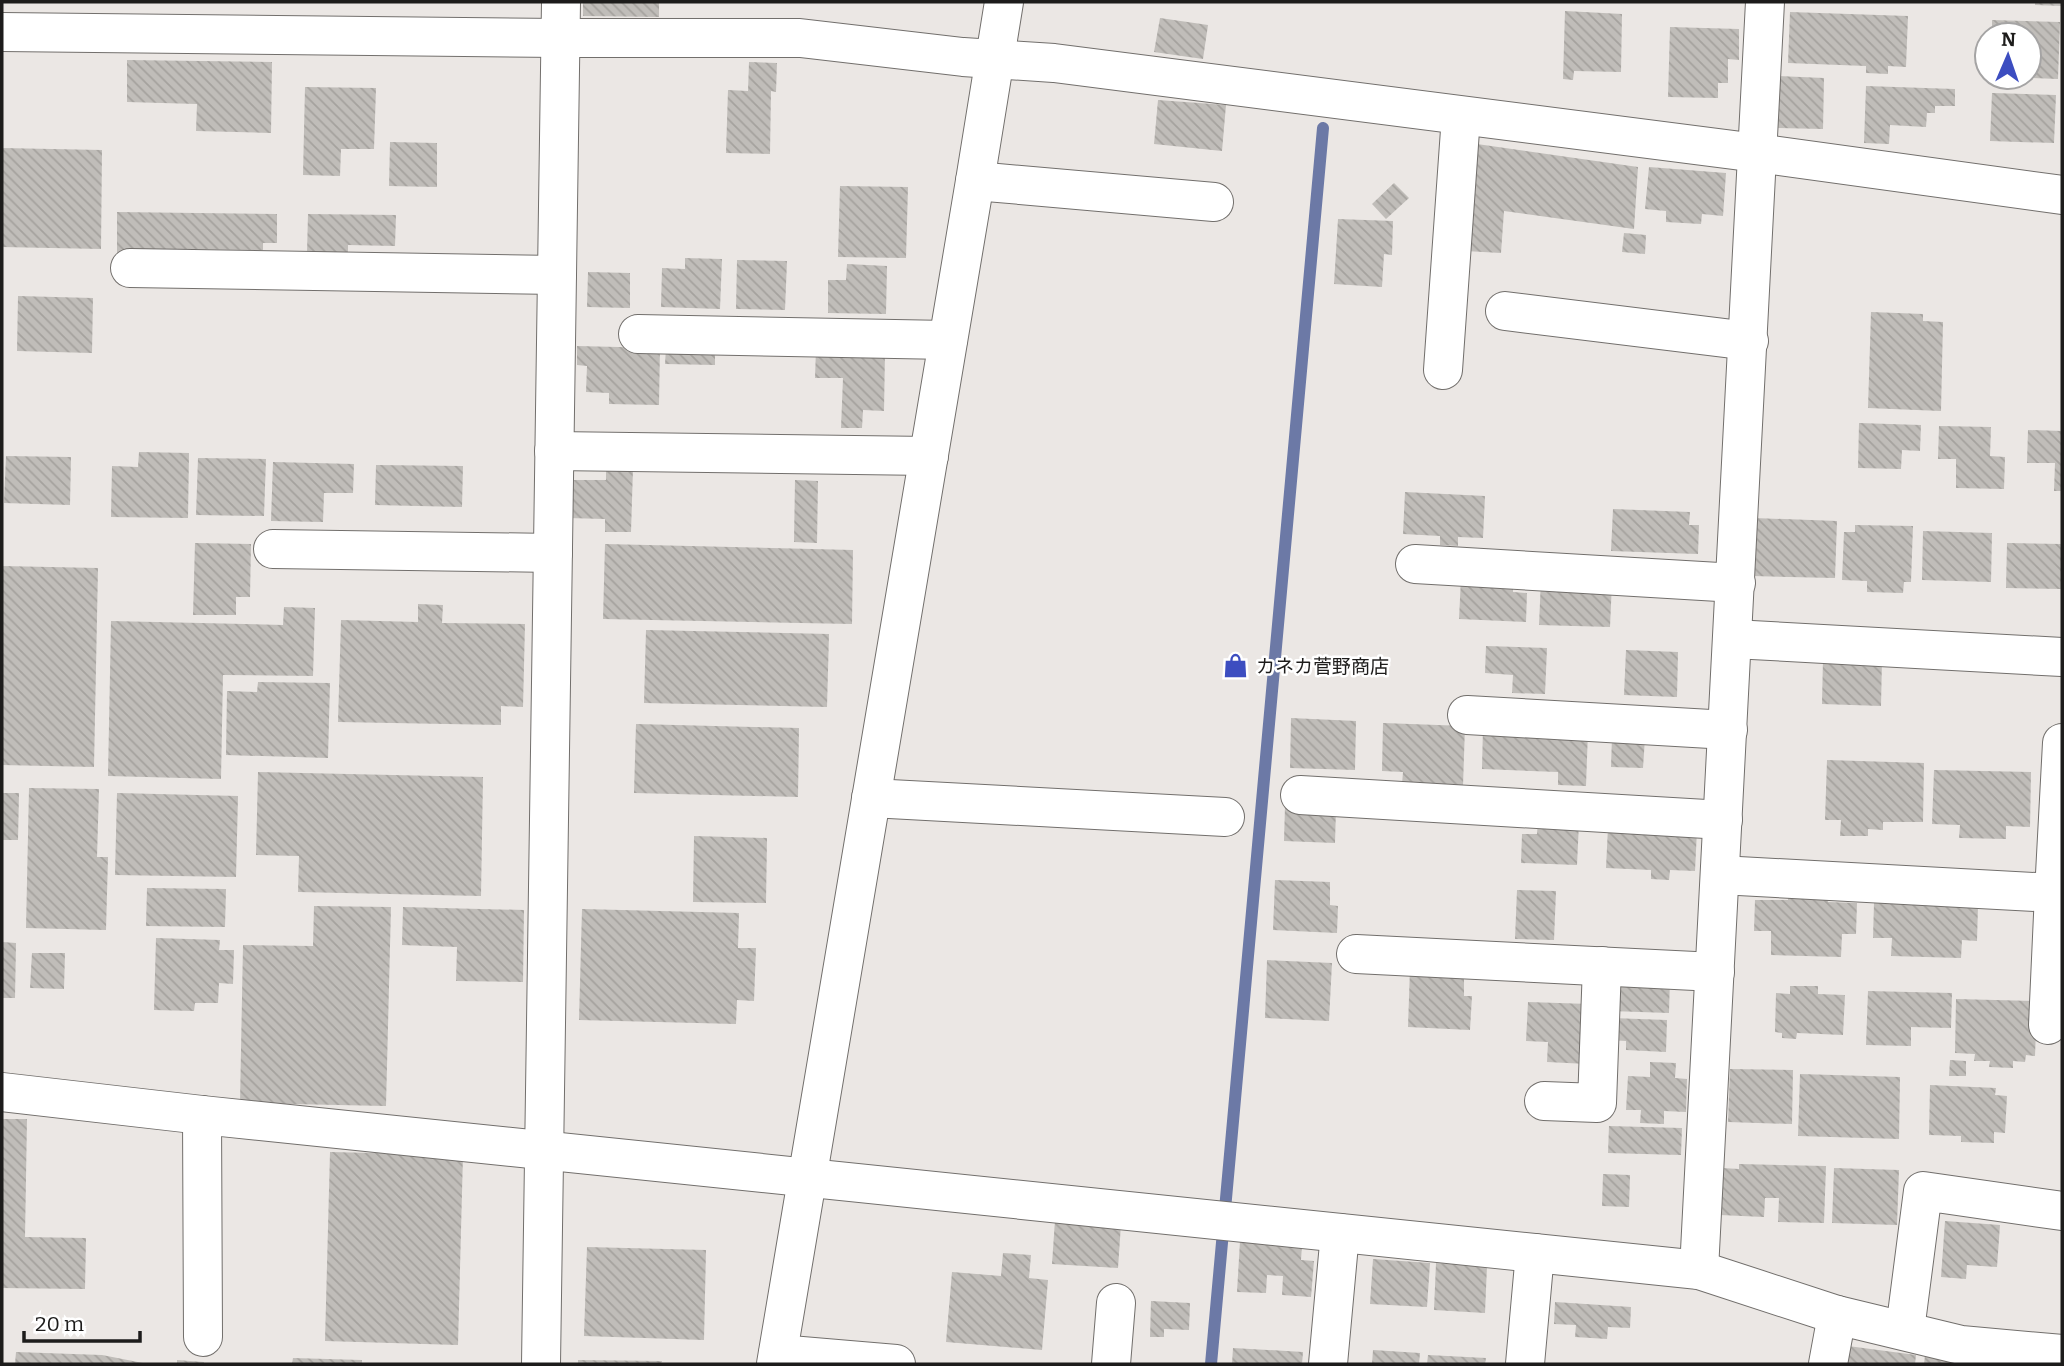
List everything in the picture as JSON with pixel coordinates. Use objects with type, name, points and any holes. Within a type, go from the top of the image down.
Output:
[{"type":"street","points":[[896,1364],[777,1359],[1003,2]]},
{"type":"street","points":[[1699,1270],[1765,2]]},
{"type":"street","points":[[541,1364],[561,20]]},
{"type":"street","points":[[19,22],[561,20],[800,38],[1054,63],[2062,195]]},
{"type":"street","points":[[1443,370],[1461,116]]},
{"type":"street","points":[[975,181],[1214,202]]},
{"type":"street","points":[[130,268],[557,275]]},
{"type":"street","points":[[1505,310],[1749,341]]},
{"type":"street","points":[[638,334],[948,340]]},
{"type":"street","points":[[554,451],[929,456]]},
{"type":"street","points":[[272,549],[553,553]]},
{"type":"street","points":[[1415,564],[1736,583]]},
{"type":"street","points":[[1733,639],[2062,657]]},
{"type":"street","points":[[1467,715],[1728,730]]},
{"type":"street","points":[[2048,1025],[2062,743]]},
{"type":"street","points":[[1300,795],[1723,820]]},
{"type":"street","points":[[871,798],[1225,817]]},
{"type":"street","points":[[1720,876],[2054,893]]},
{"type":"street","points":[[1356,954],[1715,972]]},
{"type":"street","points":[[1544,1101],[1597,1103],[1602,966]]},
{"type":"street","points":[[2,1092],[1699,1270],[1837,1315],[1961,1345],[2062,1354]]},
{"type":"street","points":[[202,1115],[203,1337]]},
{"type":"street","points":[[1905,1330],[1923,1191],[2062,1211]]},
{"type":"street","points":[[1328,1364],[1340,1233]]},
{"type":"street","points":[[1525,1364],[1535,1253]]},
{"type":"street","points":[[1111,1364],[1116,1303]]},
{"type":"street","points":[[1828,1364],[1837,1315]]},
{"type":"building","points":[[583,2],[659,2],[659,17],[583,16]]},
{"type":"building","points":[[2035,2],[2062,2],[2062,6],[2035,5]]},
{"type":"building","points":[[1565,11],[1622,14],[1621,72],[1574,71],[1573,80],[1563,79]]},
{"type":"building","points":[[1790,12],[1908,16],[1906,67],[1888,66],[1888,74],[1866,73],[1866,66],[1788,63]]},
{"type":"building","points":[[1160,18],[1208,25],[1203,59],[1154,52]]},
{"type":"building","points":[[2043,22],[2060,22],[2058,79],[2043,78]]},
{"type":"building","points":[[1670,27],[1739,29],[1739,60],[1728,59],[1728,83],[1718,83],[1718,98],[1668,97]]},
{"type":"building","points":[[127,60],[272,62],[271,133],[196,131],[197,104],[127,102]]},
{"type":"building","points":[[749,62],[777,63],[776,92],[771,91],[770,154],[726,153],[728,90],[748,91]]},
{"type":"building","points":[[1776,76],[1824,78],[1823,129],[1774,128]]},
{"type":"building","points":[[1866,86],[1955,89],[1955,106],[1935,106],[1935,113],[1927,113],[1926,127],[1890,125],[1889,144],[1864,143]]},
{"type":"building","points":[[305,87],[376,88],[374,149],[341,149],[340,176],[303,175]]},
{"type":"building","points":[[1992,93],[2056,95],[2054,143],[1990,141]]},
{"type":"building","points":[[1158,100],[1226,105],[1222,151],[1154,144]]},
{"type":"building","points":[[390,142],[437,143],[437,187],[389,186]]},
{"type":"building","points":[[1470,143],[1638,167],[1634,229],[1504,211],[1501,253],[1465,251]]},
{"type":"building","points":[[2,148],[102,150],[101,249],[2,247]]},
{"type":"building","points":[[1649,167],[1726,173],[1723,216],[1702,214],[1701,224],[1666,222],[1666,211],[1645,209]]},
{"type":"building","points":[[1394,183],[1409,198],[1386,219],[1372,204]]},
{"type":"building","points":[[840,186],[908,187],[906,258],[838,257]]},
{"type":"building","points":[[117,212],[277,214],[277,243],[263,243],[263,250],[184,249],[184,259],[117,258]]},
{"type":"building","points":[[308,214],[396,215],[395,246],[348,245],[348,253],[307,253]]},
{"type":"building","points":[[1338,219],[1393,221],[1392,255],[1384,254],[1382,287],[1334,284]]},
{"type":"building","points":[[1624,233],[1646,235],[1645,254],[1622,252]]},
{"type":"building","points":[[685,258],[722,259],[720,309],[661,307],[662,268],[685,269]]},
{"type":"building","points":[[737,260],[787,261],[785,310],[736,309]]},
{"type":"building","points":[[847,264],[887,266],[886,314],[828,313],[828,280],[846,280]]},
{"type":"building","points":[[588,272],[630,273],[630,308],[587,307]]},
{"type":"building","points":[[18,296],[93,298],[92,353],[17,351]]},
{"type":"building","points":[[1871,312],[1923,314],[1923,321],[1943,322],[1941,411],[1868,408]]},
{"type":"building","points":[[577,346],[660,348],[659,405],[609,404],[609,393],[586,392],[587,366],[577,365]]},
{"type":"building","points":[[666,348],[715,349],[715,365],[665,364]]},
{"type":"building","points":[[816,349],[885,351],[884,411],[863,410],[862,428],[841,428],[843,378],[815,378]]},
{"type":"building","points":[[1859,423],[1921,425],[1920,451],[1902,450],[1901,469],[1858,468]]},
{"type":"building","points":[[1939,426],[1991,427],[1990,456],[2005,457],[2004,489],[1956,488],[1956,459],[1938,459]]},
{"type":"building","points":[[2028,430],[2062,431],[2062,491],[2054,491],[2055,463],[2027,463]]},
{"type":"building","points":[[139,452],[189,453],[188,518],[111,517],[112,466],[138,467]]},
{"type":"building","points":[[6,456],[71,457],[70,505],[4,503]]},
{"type":"building","points":[[198,458],[266,459],[264,516],[196,515]]},
{"type":"building","points":[[273,462],[354,464],[353,493],[324,493],[323,522],[271,521]]},
{"type":"building","points":[[376,465],[463,466],[462,507],[375,505]]},
{"type":"building","points":[[606,469],[633,469],[631,532],[605,532],[605,519],[567,518],[568,480],[606,480]]},
{"type":"building","points":[[795,480],[818,481],[817,543],[794,542]]},
{"type":"building","points":[[1405,492],[1485,496],[1483,538],[1458,537],[1458,546],[1440,545],[1440,536],[1403,534]]},
{"type":"building","points":[[1613,509],[1690,512],[1689,525],[1699,525],[1698,554],[1611,551]]},
{"type":"building","points":[[1754,518],[1837,521],[1835,578],[1752,576]]},
{"type":"building","points":[[1855,525],[1913,526],[1911,582],[1904,582],[1903,593],[1867,592],[1867,581],[1842,580],[1844,532],[1855,532]]},
{"type":"building","points":[[1923,531],[1992,533],[1991,582],[1922,580]]},
{"type":"building","points":[[195,543],[251,544],[250,597],[236,597],[236,615],[193,615]]},
{"type":"building","points":[[2007,543],[2062,544],[2062,589],[2006,588]]},
{"type":"building","points":[[605,544],[853,550],[852,624],[603,619]]},
{"type":"building","points":[[2,566],[98,568],[94,767],[2,765]]},
{"type":"building","points":[[1461,578],[1513,580],[1513,592],[1527,593],[1526,622],[1459,619]]},
{"type":"building","points":[[1541,579],[1612,582],[1610,627],[1539,625]]},
{"type":"building","points":[[418,604],[443,605],[442,623],[525,624],[523,707],[501,706],[501,725],[338,722],[341,620],[418,622]]},
{"type":"building","points":[[284,607],[315,608],[313,676],[223,675],[221,779],[108,776],[111,621],[283,625]]},
{"type":"building","points":[[646,630],[829,634],[827,707],[644,703]]},
{"type":"building","points":[[1486,646],[1547,648],[1545,694],[1512,693],[1513,675],[1485,673]]},
{"type":"building","points":[[1626,650],[1678,652],[1677,697],[1624,695]]},
{"type":"building","points":[[1823,658],[1882,660],[1881,706],[1822,704]]},
{"type":"building","points":[[258,682],[330,683],[328,758],[226,755],[227,691],[257,692]]},
{"type":"building","points":[[1291,718],[1356,721],[1355,770],[1290,768]]},
{"type":"building","points":[[1383,723],[1465,726],[1463,786],[1402,784],[1403,772],[1382,771]]},
{"type":"building","points":[[636,724],[799,728],[798,797],[634,793]]},
{"type":"building","points":[[1483,727],[1588,731],[1586,786],[1558,785],[1558,772],[1482,769]]},
{"type":"building","points":[[1612,737],[1645,738],[1643,768],[1611,767]]},
{"type":"building","points":[[1827,760],[1924,763],[1923,822],[1883,822],[1883,830],[1868,829],[1868,836],[1840,836],[1841,820],[1825,820]]},
{"type":"building","points":[[1934,770],[2031,772],[2030,827],[2006,826],[2006,839],[1959,838],[1960,825],[1932,824]]},
{"type":"building","points":[[258,772],[483,777],[481,896],[298,892],[299,856],[256,855]]},
{"type":"building","points":[[29,788],[99,789],[97,857],[108,857],[106,930],[26,928]]},
{"type":"building","points":[[2,793],[19,793],[18,840],[2,840]]},
{"type":"building","points":[[117,793],[238,796],[236,877],[115,875]]},
{"type":"building","points":[[1285,806],[1336,808],[1335,843],[1284,841]]},
{"type":"building","points":[[1538,820],[1579,822],[1577,865],[1521,863],[1522,834],[1537,834]]},
{"type":"building","points":[[1608,827],[1697,830],[1695,871],[1670,870],[1669,880],[1651,879],[1651,870],[1606,868]]},
{"type":"building","points":[[694,836],[767,838],[766,903],[693,902]]},
{"type":"building","points":[[1275,880],[1330,882],[1330,905],[1338,906],[1337,933],[1273,930]]},
{"type":"building","points":[[147,888],[226,889],[225,927],[146,926]]},
{"type":"building","points":[[1788,888],[1829,889],[1828,902],[1857,903],[1856,934],[1842,934],[1841,957],[1771,955],[1771,931],[1754,931],[1755,900],[1788,900]]},
{"type":"building","points":[[1517,890],[1556,891],[1554,940],[1515,939]]},
{"type":"building","points":[[1908,895],[1978,906],[1977,941],[1962,940],[1961,958],[1891,956],[1892,938],[1873,938],[1874,903],[1908,904]]},
{"type":"building","points":[[314,906],[391,907],[386,1106],[240,1103],[243,945],[313,946]]},
{"type":"building","points":[[403,907],[524,910],[523,982],[456,981],[457,947],[402,945]]},
{"type":"building","points":[[582,909],[739,913],[738,948],[756,948],[754,1001],[737,1000],[736,1024],[579,1020]]},
{"type":"building","points":[[156,938],[220,940],[219,950],[234,950],[233,984],[219,983],[218,1003],[195,1003],[194,1011],[154,1010]]},
{"type":"building","points":[[2,942],[16,943],[15,998],[2,998]]},
{"type":"building","points":[[32,953],[65,953],[64,989],[30,988]]},
{"type":"building","points":[[1267,960],[1332,963],[1329,1021],[1265,1018]]},
{"type":"building","points":[[1410,968],[1464,971],[1464,996],[1472,996],[1470,1030],[1408,1027]]},
{"type":"building","points":[[1613,976],[1670,978],[1669,1013],[1611,1011]]},
{"type":"building","points":[[1790,986],[1818,986],[1818,994],[1845,995],[1843,1035],[1797,1033],[1796,1039],[1782,1038],[1782,1033],[1775,1032],[1776,993],[1790,994]]},
{"type":"building","points":[[1868,991],[1952,993],[1951,1028],[1911,1027],[1911,1046],[1866,1045]]},
{"type":"building","points":[[1956,999],[2037,1001],[2035,1056],[2026,1055],[2025,1062],[2013,1061],[2013,1068],[1989,1067],[1990,1061],[1974,1061],[1975,1054],[1955,1053]]},
{"type":"building","points":[[1528,1002],[1589,1004],[1587,1064],[1547,1062],[1548,1042],[1526,1041]]},
{"type":"building","points":[[1612,1018],[1667,1020],[1666,1052],[1626,1050],[1626,1041],[1610,1040]]},
{"type":"building","points":[[1950,1060],[1966,1061],[1966,1076],[1949,1076]]},
{"type":"building","points":[[1650,1062],[1676,1063],[1675,1078],[1687,1079],[1686,1112],[1664,1111],[1664,1124],[1640,1123],[1641,1110],[1626,1110],[1628,1076],[1650,1077]]},
{"type":"building","points":[[1730,1069],[1793,1070],[1792,1124],[1728,1122]]},
{"type":"building","points":[[1800,1074],[1900,1077],[1899,1139],[1798,1136]]},
{"type":"building","points":[[1930,1085],[1996,1088],[1995,1095],[2007,1096],[2005,1133],[1994,1132],[1994,1143],[1961,1142],[1961,1136],[1929,1135]]},
{"type":"building","points":[[2,1119],[27,1119],[25,1237],[86,1238],[85,1289],[2,1288]]},
{"type":"building","points":[[1609,1126],[1682,1128],[1681,1155],[1608,1153]]},
{"type":"building","points":[[330,1152],[463,1155],[458,1345],[325,1341]]},
{"type":"building","points":[[1739,1164],[1826,1166],[1824,1223],[1778,1222],[1779,1198],[1765,1198],[1764,1217],[1720,1215],[1722,1168],[1739,1169]]},
{"type":"building","points":[[1834,1168],[1899,1170],[1897,1225],[1832,1223]]},
{"type":"building","points":[[1603,1174],[1630,1175],[1629,1207],[1602,1206]]},
{"type":"building","points":[[1055,1220],[1121,1224],[1118,1268],[1052,1264]]},
{"type":"building","points":[[1945,1221],[2000,1225],[1997,1267],[1967,1265],[1966,1279],[1941,1277]]},
{"type":"building","points":[[1240,1241],[1302,1245],[1301,1260],[1314,1261],[1311,1297],[1282,1295],[1283,1276],[1267,1275],[1266,1293],[1237,1292]]},
{"type":"building","points":[[587,1247],[706,1250],[704,1340],[584,1336]]},
{"type":"building","points":[[1003,1253],[1031,1255],[1029,1278],[1048,1280],[1042,1350],[946,1342],[952,1272],[1001,1276]]},
{"type":"building","points":[[1373,1259],[1430,1263],[1427,1307],[1370,1304]]},
{"type":"building","points":[[1436,1263],[1487,1266],[1485,1313],[1434,1310]]},
{"type":"building","points":[[1151,1301],[1190,1303],[1189,1330],[1164,1329],[1164,1337],[1150,1337]]},
{"type":"building","points":[[1555,1302],[1631,1307],[1630,1328],[1608,1327],[1607,1339],[1575,1337],[1576,1325],[1554,1324]]},
{"type":"building","points":[[1848,1346],[1916,1355],[1915,1364],[1845,1364]]},
{"type":"building","points":[[1233,1348],[1303,1352],[1302,1364],[1232,1364]]},
{"type":"building","points":[[1373,1350],[1420,1353],[1419,1364],[1372,1364]]},
{"type":"building","points":[[16,1352],[102,1355],[148,1364],[15,1364]]},
{"type":"building","points":[[1428,1355],[1486,1358],[1485,1364],[1427,1364]]},
{"type":"building","points":[[1925,1355],[1953,1357],[1953,1364],[1924,1364]]},
{"type":"building","points":[[293,1358],[362,1360],[362,1364],[292,1364]]},
{"type":"building","points":[[177,1360],[204,1362],[204,1364],[177,1364]]},
{"type":"building","points":[[578,1360],[662,1361],[661,1364],[578,1364]]},
{"type":"waterway","points":[[1211,1364],[1323,128]]},
{"type":"place","name":"カネカ菅野商店","points":[[1236,666]]}]
